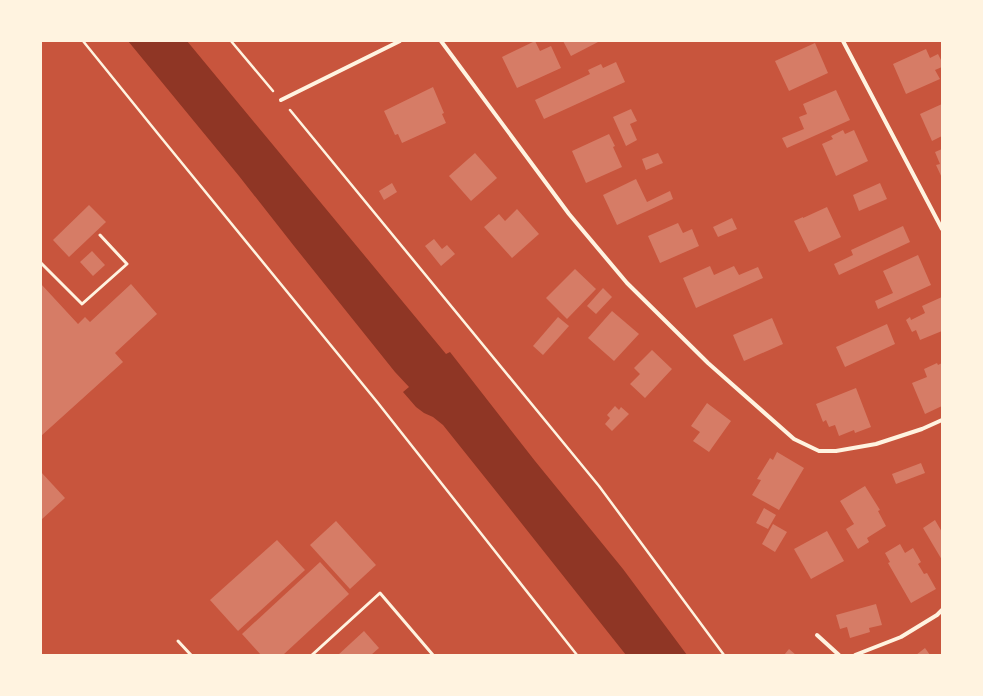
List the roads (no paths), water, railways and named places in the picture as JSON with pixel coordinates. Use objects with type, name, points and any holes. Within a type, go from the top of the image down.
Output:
[{"type":"street","points":[[281,100],[400,41]]},
{"type":"street","points":[[441,41],[569,214],[627,283],[708,363],[794,439],[819,451],[836,451],[876,444],[922,429],[942,420]]},
{"type":"street","points":[[843,41],[942,229]]},
{"type":"street","points":[[855,655],[901,637],[937,615],[942,610]]},
{"type":"street","points":[[817,635],[839,655]]},
{"type":"lane","points":[[41,263],[82,304],[127,264],[100,235]]},
{"type":"lane","points":[[312,655],[380,592],[433,655]]},
{"type":"lane","points":[[178,642],[191,655]]}]
